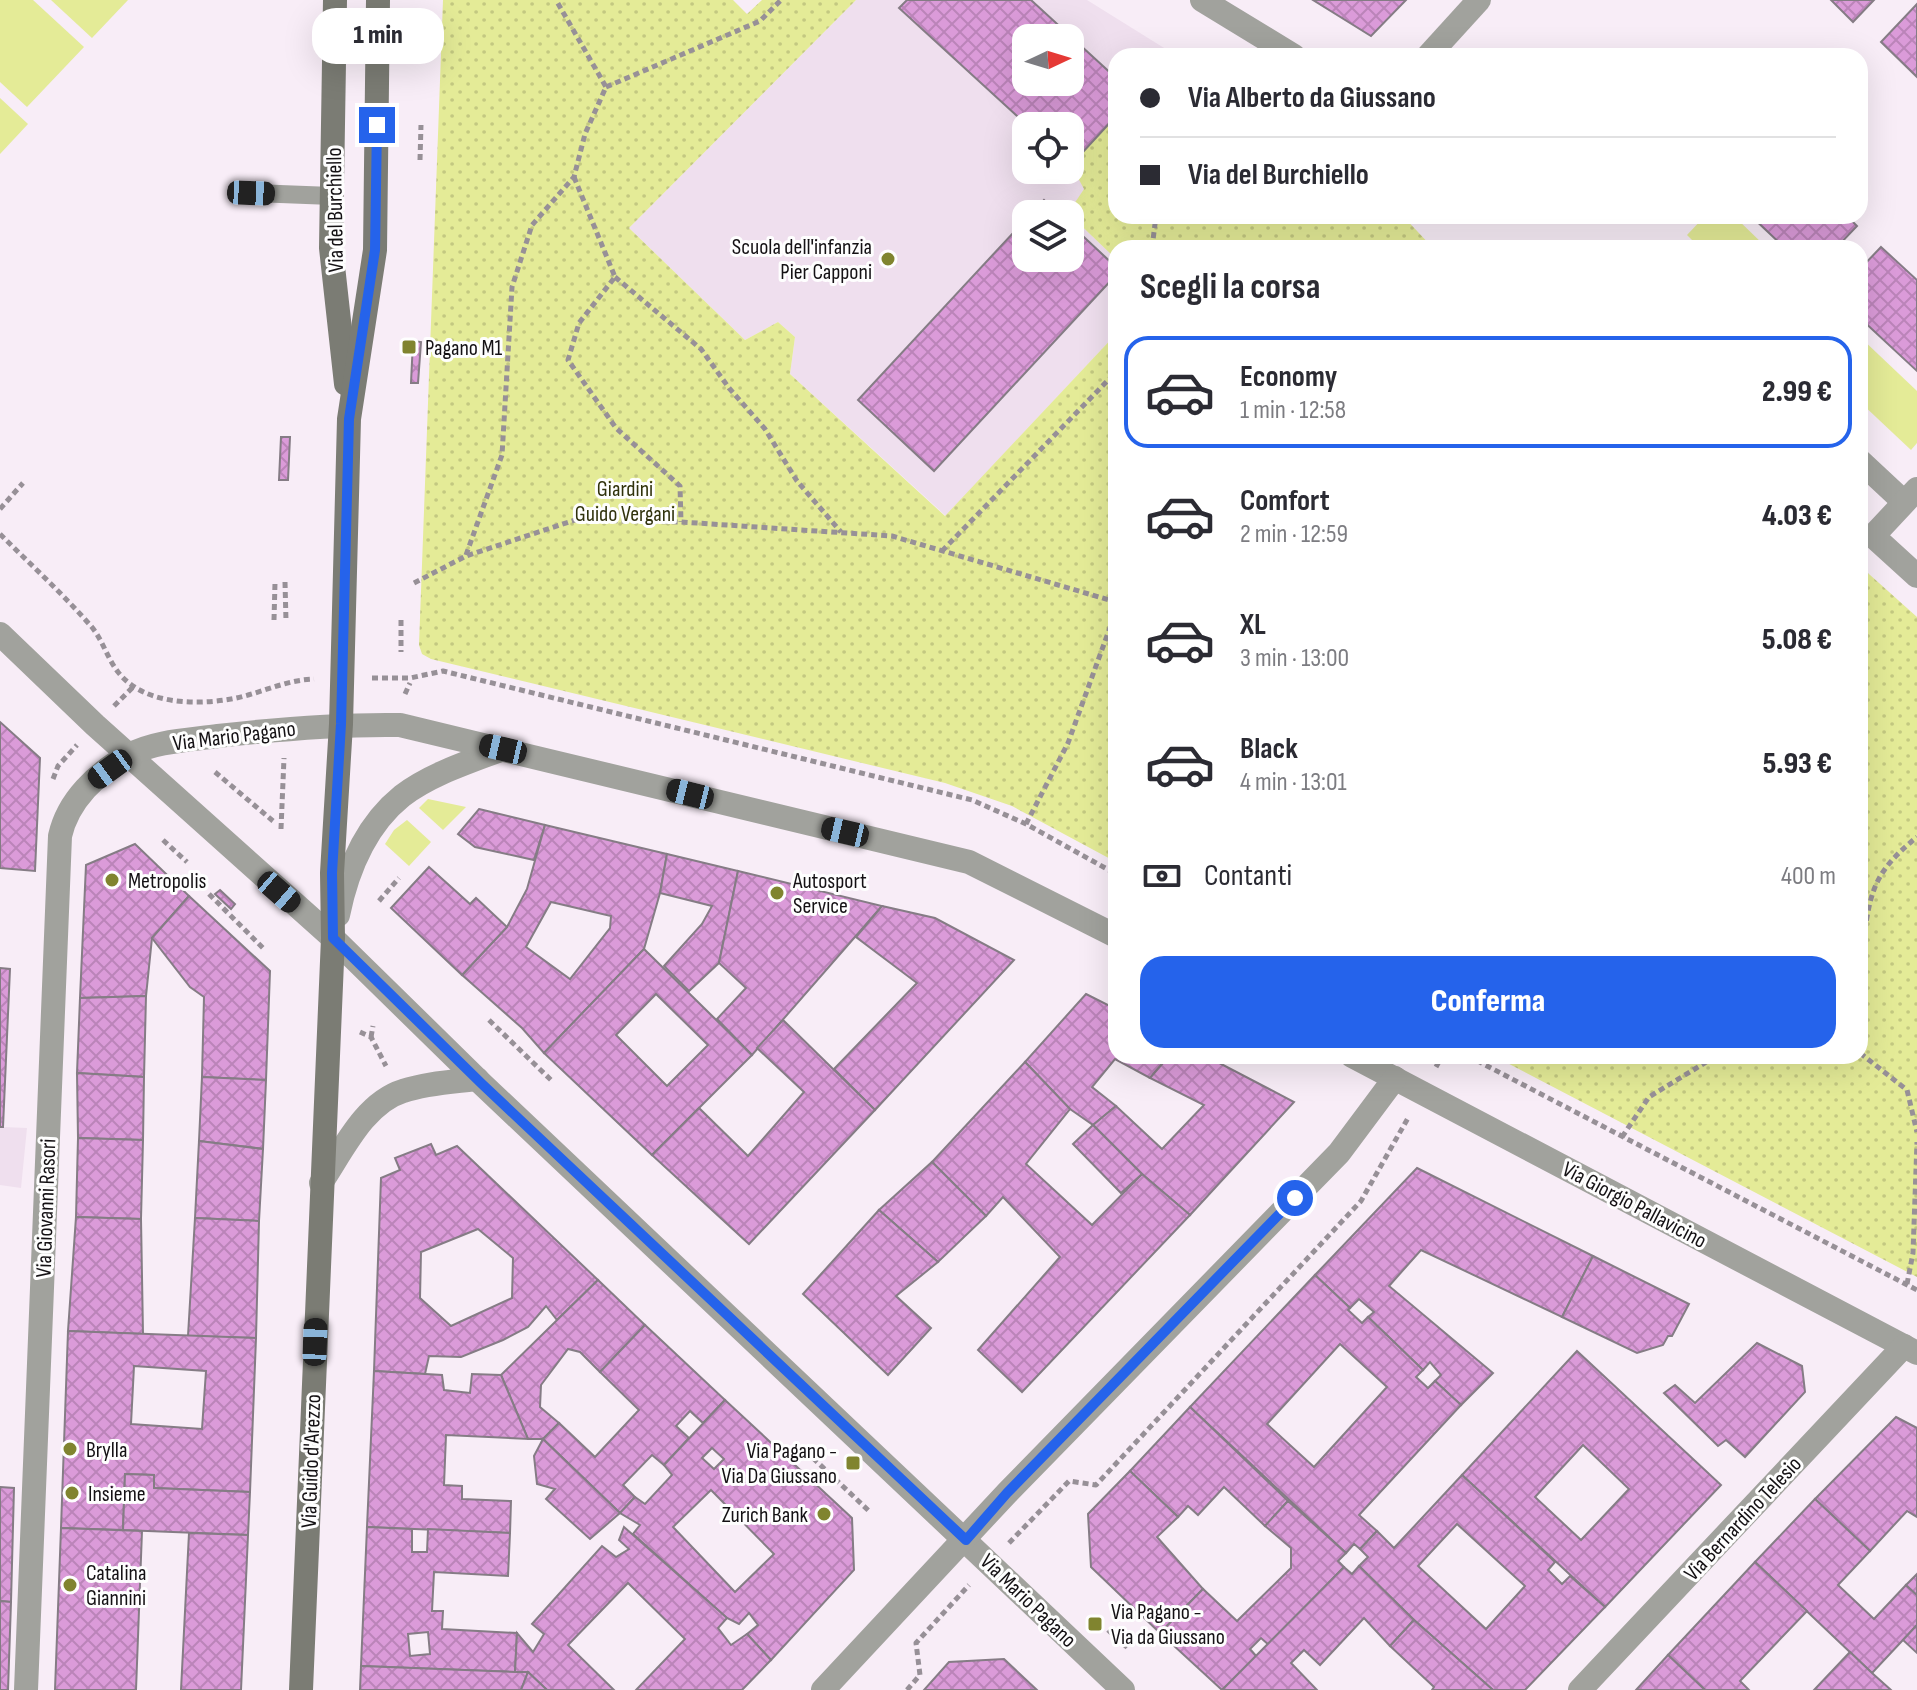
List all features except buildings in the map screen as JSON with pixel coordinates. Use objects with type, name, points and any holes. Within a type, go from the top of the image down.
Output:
[{"type":"main road","name":"Via del Burchiello","points":[[335,0],[331,248],[349,419]]},
{"type":"main road","name":"Via del Burchiello","points":[[333,938],[332,873],[341,724],[349,419],[375,250],[378,0]]},
{"type":"main road","name":"Via Guido d'Arezzo","points":[[301,1690],[333,938]]},
{"type":"street","points":[[1202,0],[1281,48]]},
{"type":"street","points":[[1434,48],[1479,0]]},
{"type":"street","points":[[1868,467],[1910,496],[1868,528]]},
{"type":"street","points":[[1868,532],[1917,576]]},
{"type":"street","name":"Via Mario Pagano","points":[[0,634],[129,756],[333,938],[477,1079],[1123,1690]]},
{"type":"street","points":[[341,724],[400,725],[969,862],[1108,932]]},
{"type":"street","name":"Via Mario Pagano","points":[[129,756],[152,746],[192,739],[341,724]]},
{"type":"street","points":[[333,938],[344,884],[357,854],[375,825],[402,796],[449,770],[503,749]]},
{"type":"street","name":"Via Giovanni Rasori","points":[[26,1690],[60,836],[65,817],[76,800],[91,783],[129,756]]},
{"type":"street","name":"Via Giorgio Pallavicino","points":[[1368,1064],[1910,1349]]},
{"type":"street","points":[[823,1690],[1007,1493],[1339,1153],[1395,1078]]},
{"type":"street","points":[[321,1183],[377,1105],[400,1091],[477,1079]]},
{"type":"street","name":"Via Bernardino Telesio","points":[[1580,1690],[1910,1349]]},
{"type":"lane","points":[[251,193],[332,196]]},
{"type":"path","points":[[556,0],[606,87]]},
{"type":"path","points":[[466,556],[502,455],[512,287],[532,225],[574,177],[585,134],[606,87],[760,21],[781,0]]},
{"type":"path","points":[[420,160],[421,125]]},
{"type":"path","points":[[574,177],[615,277],[701,349],[729,388],[765,429],[797,481],[842,533]]},
{"type":"path","points":[[615,277],[579,323],[568,360],[616,428],[680,486],[681,522]]},
{"type":"path","points":[[942,551],[1108,380]]},
{"type":"path","points":[[0,509],[23,483]]},
{"type":"path","points":[[414,583],[466,556],[575,520],[681,522],[892,536],[1108,600]]},
{"type":"path","points":[[0,534],[93,628],[119,674],[133,687],[177,701],[227,700],[297,680]]},
{"type":"path","points":[[285,582],[286,621]]},
{"type":"path","points":[[274,620],[275,583]]},
{"type":"path","points":[[401,620],[401,652]]},
{"type":"path","points":[[1026,824],[1068,743],[1108,633]]},
{"type":"path","points":[[405,694],[410,680],[443,671],[972,800],[1026,824],[1108,870]]},
{"type":"path","points":[[281,829],[284,755]]},
{"type":"path","points":[[215,772],[273,821]]},
{"type":"path","points":[[1868,913],[1872,890],[1882,870],[1917,837]]},
{"type":"path","points":[[163,840],[187,862]]},
{"type":"path","points":[[379,901],[399,878]]},
{"type":"path","points":[[209,894],[263,948]]},
{"type":"path","points":[[489,1020],[552,1081]]},
{"type":"path","points":[[371,1037],[373,1026]]},
{"type":"path","points":[[360,1032],[371,1037],[393,1077]]},
{"type":"path","points":[[1868,1059],[1907,1090],[1917,1132]]},
{"type":"path","points":[[1483,1064],[1917,1290]]},
{"type":"path","points":[[1622,1137],[1649,1097],[1703,1064]]},
{"type":"path","points":[[1007,1545],[1069,1481],[1096,1485],[1361,1201],[1408,1117]]},
{"type":"path","points":[[1907,1284],[1913,1253],[1917,1142]]},
{"type":"path","points":[[813,1458],[870,1512]]},
{"type":"path","points":[[907,1690],[920,1675],[916,1643],[975,1578]]},
{"type":"shaded area","name":"Scuola dell'infanzia Pier Capponi","points":[[856,0],[1087,0],[1164,48],[1108,48],[1108,134],[1077,200],[1012,200],[1012,272],[1084,272],[1084,228],[1108,251],[1108,343],[946,516],[790,374],[795,337],[778,322],[745,340],[629,228]]},
{"type":"shaded area","points":[[0,968],[10,969],[3,1127],[27,1128],[21,1188],[0,1185]]},
{"type":"green space","points":[[0,0],[33,0],[84,47],[27,107],[0,82]]},
{"type":"green space","points":[[51,0],[128,0],[92,38]]},
{"type":"green space","name":"Giardini Guido Vergani","points":[[443,0],[733,0],[747,14],[762,0],[856,0],[629,228],[745,340],[778,322],[795,337],[790,374],[945,516],[1108,343],[1108,858],[1012,806],[945,783],[431,659],[422,654],[419,645]]},
{"type":"green space","points":[[0,98],[28,124],[0,154]]},
{"type":"green space","points":[[1108,125],[1108,224],[1410,224],[1425,240],[1108,240],[1108,251],[1084,228],[1084,200],[1077,200],[1084,189],[1081,184],[1084,184],[1084,151]]},
{"type":"green space","points":[[1697,224],[1742,224],[1759,240],[1692,240],[1687,235]]},
{"type":"green space","points":[[1868,345],[1917,391],[1917,443],[1911,450],[1868,410]]},
{"type":"green space","points":[[1868,573],[1917,617],[1917,1277],[1509,1064],[1868,1064]]},
{"type":"green space","points":[[428,799],[466,807],[443,830],[419,808]]},
{"type":"green space","points":[[407,820],[431,842],[409,866],[385,844],[394,830]]},
{"type":"place","name":"Scuola dell'infanzia Pier Capponi","points":[[888,259]]},
{"type":"place","name":"Pagano M1","points":[[409,347]]},
{"type":"place","name":"Metropolis","points":[[112,880]]},
{"type":"place","name":"Autosport Service","points":[[777,893]]},
{"type":"place","name":"Brylla","points":[[70,1449]]},
{"type":"place","name":"Via Pagano - Via Da Giussano","points":[[853,1463]]},
{"type":"place","name":"Insieme","points":[[72,1493]]},
{"type":"place","name":"Zurich Bank","points":[[824,1514]]},
{"type":"place","name":"Catalina Giannini","points":[[70,1585]]},
{"type":"place","name":"Via Pagano - Via da Giussano","points":[[1095,1624]]},
{"type":"route","points":[[377,125],[375,250],[349,419],[341,724],[332,873],[333,938],[482,1084],[966,1540],[1007,1493],[1295,1198]]}]
